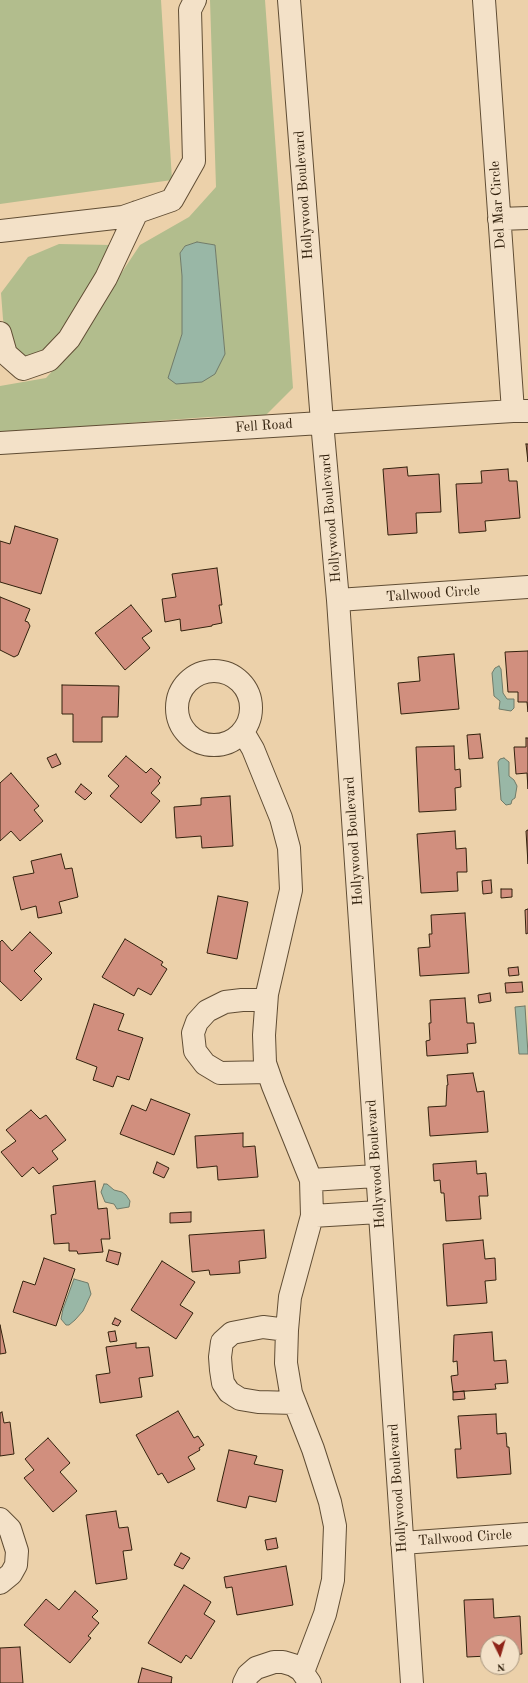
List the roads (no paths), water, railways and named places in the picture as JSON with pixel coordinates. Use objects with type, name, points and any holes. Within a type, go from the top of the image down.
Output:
[{"type":"street","points":[[0,231],[123,217],[172,200],[194,161],[190,10],[195,0]]},
{"type":"street","name":"Hollywood Boulevard","points":[[289,0],[322,422],[338,600],[376,1176],[412,1683]]},
{"type":"street","name":"Del Mar Circle","points":[[484,0],[499,220],[520,411]]},
{"type":"street","points":[[0,333],[6,354],[23,369],[49,360],[69,339],[106,278],[137,212]]},
{"type":"street","points":[[499,220],[528,218]]},
{"type":"street","name":"Fell Road","points":[[0,443],[520,411]]},
{"type":"street","name":"Tallwood Circle","points":[[338,600],[528,587]]},
{"type":"street","points":[[243,732],[253,749],[281,818],[289,848],[291,890],[266,1000],[264,1035],[265,1063],[311,1180],[312,1216],[290,1297],[286,1363],[291,1393],[313,1449],[330,1502],[335,1526],[333,1580],[325,1614],[306,1678],[293,1665],[283,1662],[274,1662],[256,1668],[248,1675],[244,1683]]},
{"type":"street","points":[[266,1000],[226,1002],[207,1011],[197,1022],[193,1033],[195,1051],[205,1064],[220,1073],[268,1072]]},
{"type":"street","points":[[311,1180],[376,1176]]},
{"type":"street","points":[[312,1216],[379,1212]]},
{"type":"street","points":[[287,1330],[264,1327],[232,1333],[222,1342],[220,1357],[221,1370],[223,1383],[229,1392],[240,1399],[258,1402],[295,1404]]},
{"type":"street","points":[[0,1519],[10,1529],[17,1551],[16,1565],[11,1574],[0,1583]]},
{"type":"street","name":"Tallwood Circle","points":[[402,1543],[528,1534]]}]
